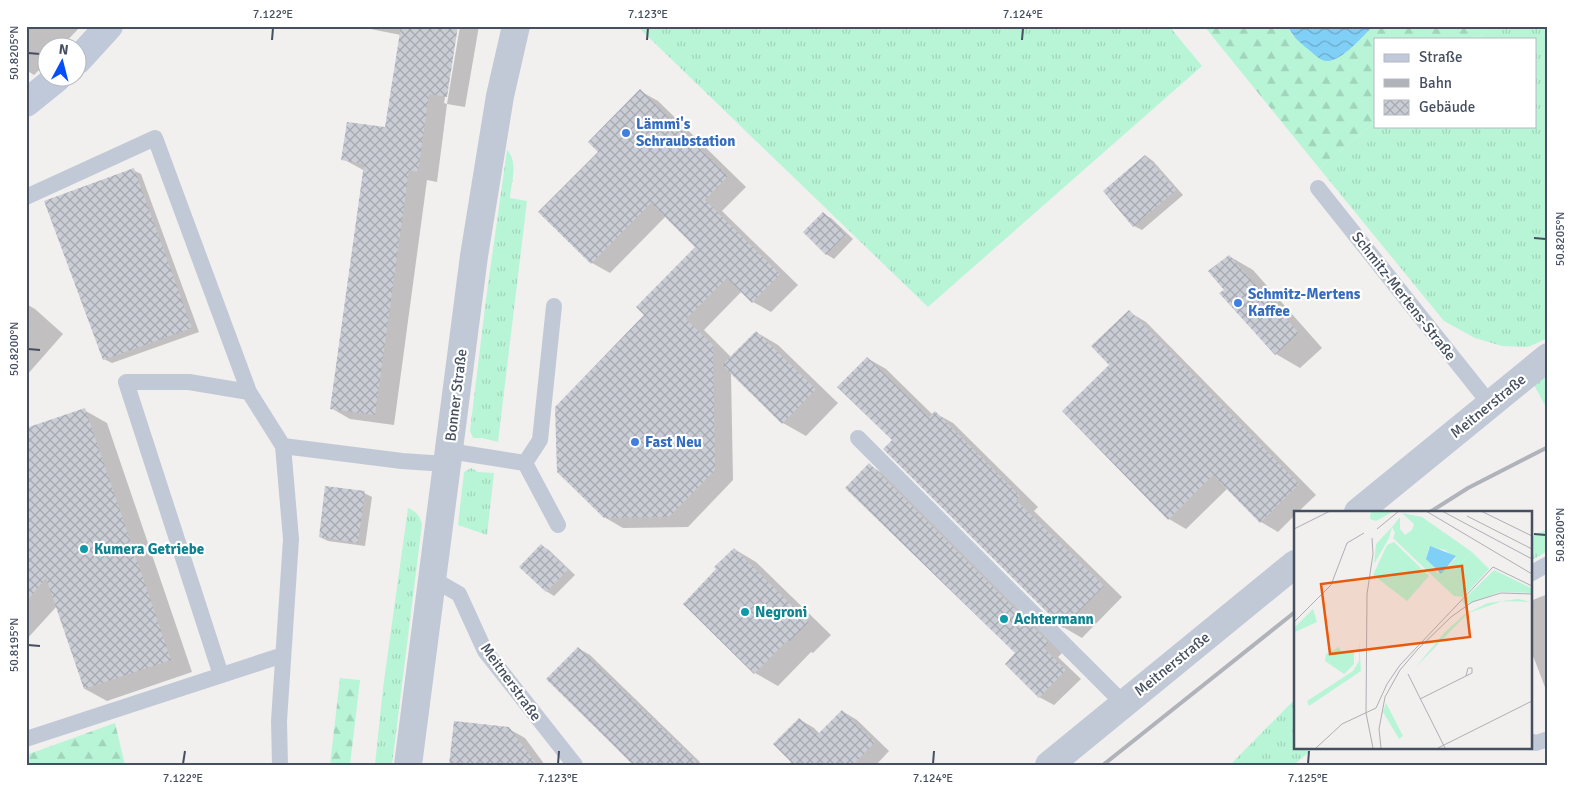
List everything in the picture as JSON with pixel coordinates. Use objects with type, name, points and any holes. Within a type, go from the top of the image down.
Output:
[{"type":"main road","points":[[88,49],[109,26]]},
{"type":"main road","points":[[26,103],[45,88]]},
{"type":"street","name":"Bonner Straße","points":[[408,765],[474,256],[500,96],[516,26]]},
{"type":"street","name":"Meitnerstraße","points":[[1359,511],[1548,356]]},
{"type":"street","name":"Meitnerstraße","points":[[1049,765],[1294,565]]},
{"type":"lane","points":[[26,197],[155,138],[249,392],[283,446],[291,538],[279,720],[280,765]]},
{"type":"lane","name":"Schmitz-Mertens-Straße","points":[[1318,188],[1490,404]]},
{"type":"lane","points":[[525,463],[540,440],[554,306]]},
{"type":"lane","points":[[221,675],[126,382],[189,382],[249,392]]},
{"type":"lane","points":[[858,438],[1124,704]]},
{"type":"lane","points":[[283,446],[402,461],[447,457],[525,463]]},
{"type":"lane","points":[[525,463],[558,525]]},
{"type":"lane","points":[[1532,573],[1548,564]]},
{"type":"lane","name":"Meitnerstraße","points":[[431,578],[459,594],[486,651],[574,765]]},
{"type":"lane","points":[[26,739],[283,655]]},
{"type":"lane","points":[[1532,742],[1536,743],[1548,739]]},
{"type":"green space","points":[[637,26],[1169,26],[1202,66],[928,307]]},
{"type":"green space","points":[[1204,26],[1288,26],[1292,35],[1332,61],[1347,51],[1373,26],[1493,26],[1478,38],[1374,38],[1374,123],[1319,168]]},
{"type":"green space","points":[[1493,26],[1548,26],[1548,338],[1528,347],[1502,346],[1475,338],[1444,321],[1319,168],[1374,123],[1374,128],[1536,128],[1536,38],[1478,38]]},
{"type":"green space","points":[[507,150],[513,160],[510,198],[527,201],[498,442],[473,438],[470,431]]},
{"type":"green space","points":[[1548,374],[1548,411],[1534,385]]},
{"type":"green space","points":[[471,468],[478,472],[494,473],[487,535],[458,525],[464,472]]},
{"type":"green space","points":[[408,508],[417,514],[422,524],[392,765],[375,765],[383,688]]},
{"type":"green space","points":[[1548,529],[1548,551],[1532,560],[1532,536]]},
{"type":"green space","points":[[340,678],[360,680],[350,765],[330,765]]},
{"type":"green space","points":[[1294,700],[1294,748],[1314,748],[1294,765],[1230,765]]},
{"type":"green space","points":[[115,723],[125,765],[26,765],[26,755]]},
{"type":"water","points":[[1288,26],[1373,26],[1345,53],[1333,60],[1324,61],[1302,44]]},
{"type":"building","points":[[401,26],[458,26],[447,97],[429,94],[418,172],[409,170],[375,415],[330,409],[364,164],[341,160],[347,122],[385,127]]},
{"type":"building","points":[[640,89],[728,176],[705,200],[780,274],[752,303],[727,278],[686,319],[713,345],[715,470],[669,517],[604,518],[557,472],[555,407],[644,315],[636,307],[695,247],[651,203],[591,264],[538,212],[598,152],[588,142]]},
{"type":"building","points":[[1145,155],[1176,190],[1133,227],[1103,191]]},
{"type":"building","points":[[134,168],[192,328],[103,360],[44,201]]},
{"type":"building","points":[[823,212],[846,234],[826,255],[803,232]]},
{"type":"building","points":[[1229,255],[1299,333],[1275,355],[1219,293],[1224,290],[1208,271]]},
{"type":"building","points":[[1129,310],[1299,484],[1260,523],[1213,475],[1168,520],[1062,411],[1109,365],[1091,346]]},
{"type":"building","points":[[756,331],[816,389],[782,424],[722,365]]},
{"type":"building","points":[[867,357],[929,417],[935,411],[1020,496],[1016,500],[1104,586],[1063,628],[883,449],[892,440],[837,387]]},
{"type":"building","name":"Kumera Getriebe","points":[[85,408],[171,660],[84,689],[46,578],[26,602],[26,428]]},
{"type":"building","points":[[869,463],[1049,643],[1044,648],[1066,670],[1039,698],[1005,664],[1015,653],[845,488]]},
{"type":"building","points":[[325,486],[365,491],[358,543],[319,537]]},
{"type":"building","points":[[541,544],[568,570],[546,592],[519,567]]},
{"type":"building","name":"Negroni","points":[[734,548],[809,622],[754,674],[683,604],[716,569],[714,567]]},
{"type":"building","points":[[578,647],[700,765],[633,765],[546,679]]},
{"type":"building","points":[[842,710],[875,742],[853,765],[787,765],[791,762],[773,744],[799,718],[817,735]]},
{"type":"building","points":[[454,721],[509,727],[537,765],[449,765]]},
{"type":"railway","points":[[1432,511],[1468,488],[1548,447]]},
{"type":"railway","points":[[1103,765],[1294,613]]},
{"type":"place","name":"Lämmi's Schraubstation","points":[[626,133]]},
{"type":"place","name":"Schmitz-Mertens Kaffee","points":[[1238,303]]},
{"type":"place","name":"Fast Neu","points":[[635,442]]},
{"type":"place","name":"Kumera Getriebe","points":[[84,549]]},
{"type":"place","name":"Negroni","points":[[745,612]]},
{"type":"place","name":"Achtermann","points":[[1004,619]]}]
